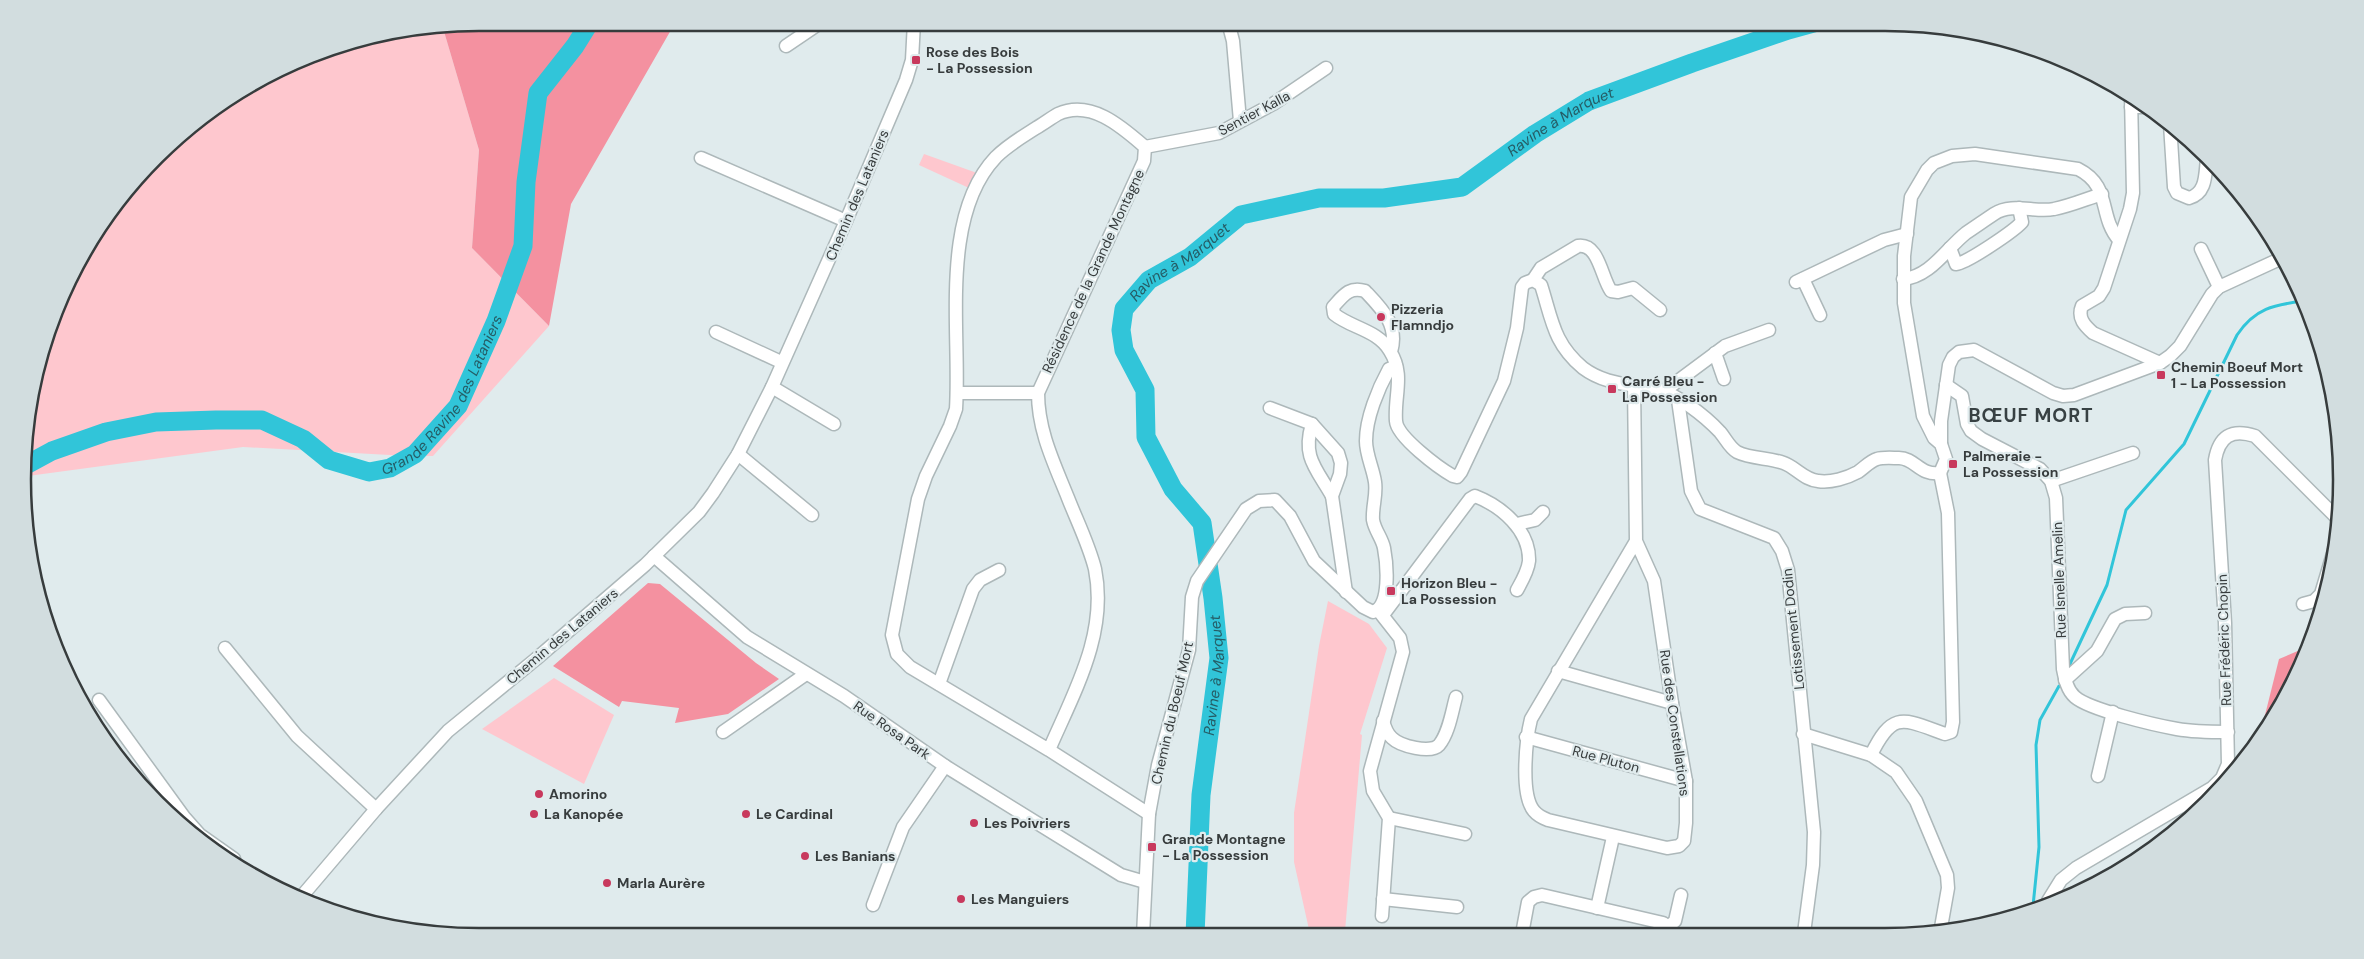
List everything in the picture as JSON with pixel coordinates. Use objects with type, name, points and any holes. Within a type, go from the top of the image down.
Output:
[{"type":"street","points":[[786,46],[807,31]]},
{"type":"street","name":"Chemin des Lataniers","points":[[305,893],[376,809],[448,731],[536,659],[654,556],[699,512],[738,454],[772,387],[781,362],[846,221],[906,80],[912,60],[914,31]]},
{"type":"street","points":[[1230,31],[1233,41],[1240,121]]},
{"type":"street","name":"Sentier Kalla","points":[[1145,147],[1219,134],[1273,104],[1326,68]]},
{"type":"street","points":[[2131,105],[2133,193],[2130,210],[2104,288],[2099,296],[2082,306],[2080,311],[2082,321],[2094,333],[2160,363]]},
{"type":"street","points":[[1145,147],[1105,117],[1092,112],[1076,110],[1058,114],[1010,144],[996,157],[984,173],[969,204],[960,243],[956,284],[956,409],[926,476],[918,499],[892,635],[897,654],[910,667],[1049,750],[1148,814]]},
{"type":"street","points":[[2171,135],[2174,187],[2177,193],[2189,198],[2200,193],[2204,185],[2206,168]]},
{"type":"street","name":"Résidence de la Grande Montagne","points":[[1049,750],[1090,656],[1097,621],[1099,597],[1094,568],[1086,542],[1040,427],[1038,393],[1144,161],[1145,147]]},
{"type":"street","points":[[1941,444],[1928,428],[1919,400],[1904,303],[1903,279],[1911,197],[1921,177],[1934,163],[1952,156],[1974,154],[2078,168],[2088,174],[2102,194],[2108,223],[2112,232],[2119,240]]},
{"type":"street","points":[[701,158],[846,221]]},
{"type":"street","points":[[1903,279],[1914,278],[1926,271],[1950,248],[1996,212],[2019,208],[2041,211],[2055,209],[2102,194]]},
{"type":"street","points":[[1950,248],[1956,264],[1968,259],[2015,229],[2022,222],[2019,208]]},
{"type":"street","points":[[1820,315],[1799,280],[1884,240],[1907,234]]},
{"type":"street","points":[[1391,352],[1394,338],[1391,323],[1385,312],[1365,291],[1353,289],[1347,292],[1333,307],[1334,314],[1379,338],[1391,352],[1399,372],[1396,423],[1403,436],[1448,473],[1457,477],[1504,381],[1517,328],[1522,287],[1525,282],[1533,280],[1541,268],[1578,246],[1583,245],[1592,250],[1611,291],[1618,292],[1633,288],[1660,310]]},
{"type":"street","points":[[2201,249],[2219,288]]},
{"type":"street","points":[[1871,755],[1882,733],[1895,723],[1908,721],[1945,734],[1951,732],[1953,722],[1948,513],[1940,473],[1946,460],[1941,444],[1940,421],[1949,365],[1953,357],[1959,352],[1974,350],[2053,393],[2063,396],[2074,395],[2160,363],[2180,346],[2212,294],[2219,288],[2276,261]]},
{"type":"street","points":[[1533,280],[1541,285],[1556,335],[1582,367],[1610,382],[1655,388],[1678,400],[1705,418],[1721,434],[1729,446],[1737,452],[1788,464],[1802,475],[1817,481],[1834,481],[1856,473],[1877,459],[1903,458],[1924,472],[1940,473]]},
{"type":"street","points":[[1663,392],[1725,346],[1768,330]]},
{"type":"street","points":[[716,332],[781,362]]},
{"type":"street","points":[[1715,352],[1724,379]]},
{"type":"street","points":[[1380,613],[1386,592],[1384,548],[1374,520],[1376,488],[1367,452],[1366,434],[1383,380],[1389,369],[1396,366]]},
{"type":"street","name":"Rue des Constellations","points":[[1634,385],[1636,541],[1654,581],[1686,782],[1684,841],[1679,846],[1667,848],[1613,837],[1548,820],[1533,810],[1527,795],[1526,737],[1531,719],[1636,541]]},
{"type":"street","points":[[1946,385],[1962,396],[1967,424],[1976,436],[2040,468],[2052,481],[2133,453]]},
{"type":"street","points":[[772,387],[834,424]]},
{"type":"street","points":[[957,392],[1038,393]]},
{"type":"street","name":"Lotissement Dodin","points":[[1678,400],[1691,491],[1695,502],[1700,509],[1774,538],[1782,551],[1788,570],[1814,832],[1813,865],[1805,928]]},
{"type":"street","points":[[1270,408],[1312,424],[1333,446],[1341,463],[1340,474],[1332,496]]},
{"type":"street","points":[[1312,424],[1308,440],[1308,450],[1310,459],[1332,496],[1346,592]]},
{"type":"street","name":"Rue Frédéric Chopin","points":[[2225,771],[2228,764],[2228,732],[2225,623],[2215,460],[2218,445],[2229,435],[2242,432],[2255,436],[2332,513]]},
{"type":"street","points":[[738,454],[812,515]]},
{"type":"street","name":"Rue Isnelle Amelin","points":[[2052,481],[2056,498],[2062,669],[2065,680],[2074,697],[2084,703],[2177,729],[2228,732]]},
{"type":"street","points":[[1380,613],[1470,498],[1475,496],[1484,499],[1517,524],[1528,551],[1529,562],[1517,590]]},
{"type":"street","name":"Chemin du Boeuf Mort","points":[[1144,928],[1148,814],[1158,765],[1189,650],[1192,597],[1197,582],[1246,508],[1259,501],[1275,500],[1290,516],[1314,561],[1368,610],[1380,613]]},
{"type":"street","points":[[1517,524],[1535,520],[1543,512]]},
{"type":"street","name":"Rue Rosa Park","points":[[654,556],[747,637],[844,696],[945,766],[1121,875],[1145,882]]},
{"type":"street","points":[[939,684],[973,589],[980,580],[999,570]]},
{"type":"street","points":[[2303,604],[2316,599]]},
{"type":"street","points":[[1380,613],[1400,638],[1403,652],[1370,771],[1370,781],[1389,818],[1382,916]]},
{"type":"street","points":[[2065,680],[2097,651],[2115,619],[2124,614],[2146,613]]},
{"type":"street","points":[[225,648],[297,736],[376,809]]},
{"type":"street","points":[[1558,671],[1672,703]]},
{"type":"street","points":[[723,732],[806,674]]},
{"type":"street","points":[[1383,721],[1387,733],[1393,740],[1400,743],[1433,748],[1438,746],[1443,738],[1456,697]]},
{"type":"street","points":[[99,700],[184,817]]},
{"type":"street","points":[[2098,776],[2113,712]]},
{"type":"street","points":[[1804,734],[1871,755],[1896,772],[1916,801],[1947,875],[1948,888],[1941,924]]},
{"type":"street","name":"Rue Pluton","points":[[1526,737],[1686,782]]},
{"type":"street","points":[[873,905],[904,827],[945,766]]},
{"type":"street","name":"Rue Frédéric Chopin","points":[[2051,896],[2061,880],[2076,868],[2205,792]]},
{"type":"street","points":[[1389,818],[1465,834]]},
{"type":"street","points":[[1598,908],[1613,837]]},
{"type":"street","points":[[1523,928],[1528,902],[1534,897],[1542,896],[1598,908],[1663,928]]},
{"type":"street","points":[[1671,928],[1675,921],[1681,896]]},
{"type":"street","points":[[1383,899],[1457,907]]},
{"type":"shaded area","points":[[670,31],[571,204],[549,326],[472,248],[479,150],[444,33]]},
{"type":"shaded area","points":[[444,33],[479,150],[472,248],[549,326],[433,456],[243,447],[31,476],[35,421],[40,392],[55,335],[77,281],[107,230],[142,184],[184,142],[230,107],[281,77],[335,55],[392,40]]},
{"type":"shaded area","points":[[924,154],[977,173],[969,188],[919,165]]},
{"type":"shaded area","points":[[648,583],[660,584],[756,663],[779,679],[728,714],[675,723],[679,708],[622,701],[619,707],[553,666]]},
{"type":"shaded area","points":[[1328,601],[1369,624],[1387,648],[1360,734],[1362,735],[1345,928],[1309,928],[1294,862],[1294,813],[1319,646]]},
{"type":"shaded area","points":[[2299,650],[2287,678],[2264,717],[2279,659]]},
{"type":"shaded area","points":[[554,678],[614,715],[584,784],[482,729]]},
{"type":"waterway","name":"Grande Ravine des Lataniers","points":[[32,462],[52,451],[106,432],[156,422],[216,420],[262,420],[303,439],[329,460],[369,472],[390,468],[415,454],[458,406],[496,321],[523,246],[526,182],[538,93],[584,31]]},
{"type":"waterway","name":"Ravine à Marquet","points":[[1195,928],[1201,795],[1219,658],[1213,598],[1202,523],[1173,489],[1146,437],[1145,390],[1124,350],[1121,330],[1124,309],[1149,280],[1190,257],[1241,215],[1319,198],[1384,198],[1462,187],[1535,134],[1589,101],[1785,31]]},
{"type":"waterway","points":[[2069,666],[2107,585],[2126,510],[2184,444],[2237,335],[2244,326],[2258,313],[2266,309],[2296,302]]},
{"type":"waterway","points":[[2033,902],[2039,847],[2036,745],[2040,720],[2059,686]]},
{"type":"place","name":"Rose des Bois - La Possession","points":[[916,60]]},
{"type":"place","name":"Pizzeria Flamndjo","points":[[1381,317]]},
{"type":"place","name":"Chemin Boeuf Mort 1 - La Possession","points":[[2161,375]]},
{"type":"place","name":"Carré Bleu - La Possession","points":[[1612,389]]},
{"type":"place","name":"Palmeraie - La Possession","points":[[1953,464]]},
{"type":"place","name":"Horizon Bleu - La Possession","points":[[1391,591]]},
{"type":"place","name":"Amorino","points":[[539,794]]},
{"type":"place","name":"La Kanopée","points":[[534,814]]},
{"type":"place","name":"Le Cardinal","points":[[746,814]]},
{"type":"place","name":"Les Poivriers","points":[[974,823]]},
{"type":"place","name":"Grande Montagne - La Possession","points":[[1152,847]]},
{"type":"place","name":"Les Banians","points":[[805,856]]},
{"type":"place","name":"Marla Aurère","points":[[607,883]]},
{"type":"place","name":"Les Manguiers","points":[[961,899]]},
{"type":"district","name":"BŒUF MORT","points":[[2031,415]]}]
